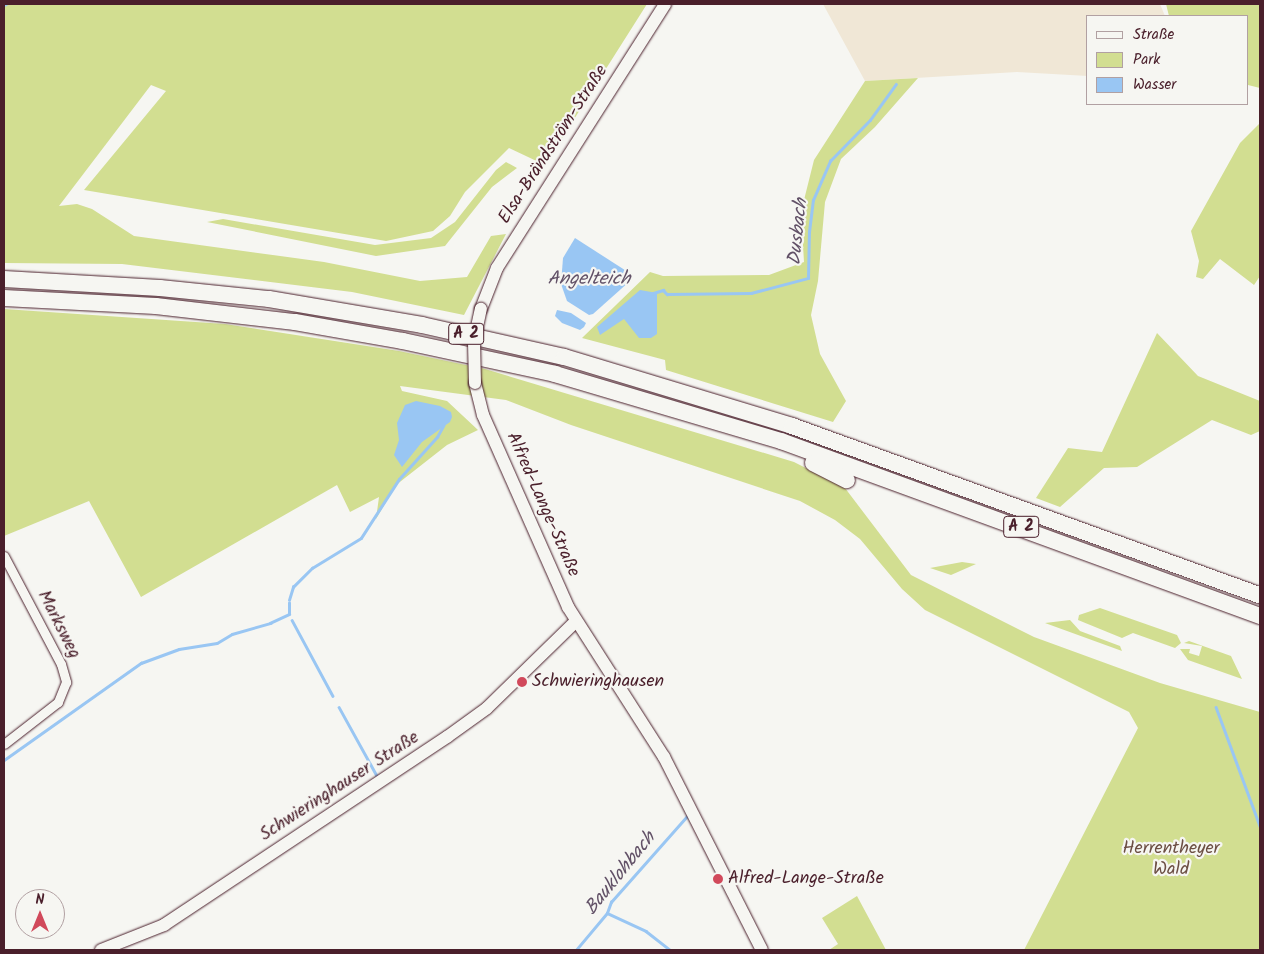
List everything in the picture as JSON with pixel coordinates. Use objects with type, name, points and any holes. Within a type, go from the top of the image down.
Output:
[{"type":"highway","name":"A 2","points":[[4,279],[160,288],[269,299],[412,323],[564,356],[801,429],[1260,596]]},
{"type":"highway","name":"A 2","points":[[4,298],[156,306],[347,330],[490,358],[584,382],[781,441],[1260,616]]},
{"type":"highway","points":[[781,441],[805,460],[846,480]]},
{"type":"street","name":"Elsa-Brändström-Straße","points":[[475,383],[474,340],[481,309],[496,268],[665,4]]},
{"type":"street","name":"Alfred-Lange-Straße","points":[[475,383],[480,408],[493,439],[576,621],[664,757],[762,950]]},
{"type":"street","name":"Marksweg","points":[[4,556],[61,664],[66,682],[58,702],[4,744]]},
{"type":"street","name":"Schwieringhauser Straße","points":[[101,950],[164,925],[447,737],[487,708],[576,621]]},
{"type":"shaded area","points":[[823,4],[1160,4],[1165,15],[1086,15],[1086,76],[1017,72],[865,81]]},
{"type":"green space","points":[[4,4],[647,4],[545,165],[509,148],[465,192],[450,216],[433,231],[386,241],[84,190],[166,91],[151,85],[59,206],[77,204],[92,209],[134,236],[324,262],[420,281],[467,277],[491,236],[506,234],[464,315],[352,292],[122,264],[4,263]]},
{"type":"green space","points":[[1166,4],[1260,4],[1260,88],[1249,85],[1249,15],[1169,15]]},
{"type":"green space","points":[[918,78],[875,127],[841,159],[825,202],[818,281],[811,315],[820,354],[846,401],[833,422],[666,370],[665,360],[582,338],[650,272],[663,276],[769,275],[804,262],[801,212],[814,160],[865,81]]},
{"type":"green space","points":[[1260,123],[1260,276],[1254,285],[1220,259],[1203,279],[1196,277],[1199,261],[1191,231],[1240,143]]},
{"type":"green space","points":[[506,162],[517,168],[492,187],[445,246],[376,256],[207,222],[223,219],[375,245],[431,238],[455,222],[496,170]]},
{"type":"green space","name":"Herrentheyer Wald","points":[[4,309],[225,324],[399,351],[485,369],[794,462],[845,488],[911,575],[1034,637],[1160,683],[1260,712],[1260,950],[1024,950],[1138,728],[1129,712],[925,610],[902,589],[860,539],[835,520],[800,501],[571,425],[506,400],[400,386],[402,391],[447,401],[478,430],[447,445],[396,485],[376,519],[379,497],[350,512],[337,485],[141,597],[89,501],[4,536]]},
{"type":"green space","points":[[1157,333],[1198,376],[1260,401],[1260,431],[1251,435],[1212,420],[1137,467],[1104,468],[1060,507],[1036,498],[1068,448],[1102,452]]},
{"type":"green space","points":[[962,562],[976,564],[951,575],[930,568]]},
{"type":"green space","points":[[1100,608],[1177,635],[1181,643],[1175,648],[1133,633],[1122,638],[1078,620],[1079,615]]},
{"type":"green space","points":[[1070,620],[1080,631],[1120,646],[1122,651],[1045,623]]},
{"type":"green space","points":[[1189,641],[1231,656],[1242,679],[1188,660],[1180,649],[1190,649],[1189,653],[1199,656],[1202,646],[1184,643]]},
{"type":"green space","points":[[857,896],[886,950],[829,950],[838,944],[822,918]]},
{"type":"water","name":"Angelteich","points":[[575,238],[631,274],[630,281],[593,314],[589,315],[567,301],[561,284],[563,258]]},
{"type":"water","points":[[640,290],[657,293],[657,334],[651,338],[639,338],[624,319],[600,335],[597,327]]},
{"type":"water","points":[[557,310],[571,313],[586,323],[584,327],[580,330],[562,323],[555,316]]},
{"type":"water","points":[[416,401],[440,406],[451,412],[452,417],[450,422],[422,442],[402,467],[394,455],[399,440],[397,423],[405,405]]},
{"type":"waterway","name":"Dusbach","points":[[650,294],[663,290],[667,294],[751,293],[808,278],[809,232],[813,200],[830,161],[870,120],[896,84]]},
{"type":"waterway","points":[[289,600],[293,587],[312,568],[361,538],[399,479],[437,437],[443,426]]},
{"type":"waterway","points":[[4,760],[141,663],[179,649],[217,643],[232,634],[270,623],[289,614],[289,603]]},
{"type":"waterway","points":[[292,620],[333,696]]},
{"type":"waterway","points":[[339,707],[376,774]]},
{"type":"waterway","points":[[1216,707],[1260,826]]},
{"type":"waterway","name":"Bauklohbach","points":[[576,950],[607,913],[611,902],[687,816]]},
{"type":"waterway","points":[[607,913],[646,931],[670,950]]},
{"type":"place","name":"Schwieringhausen","points":[[522,682]]},
{"type":"place","name":"Alfred-Lange-Straße","points":[[718,879]]}]
